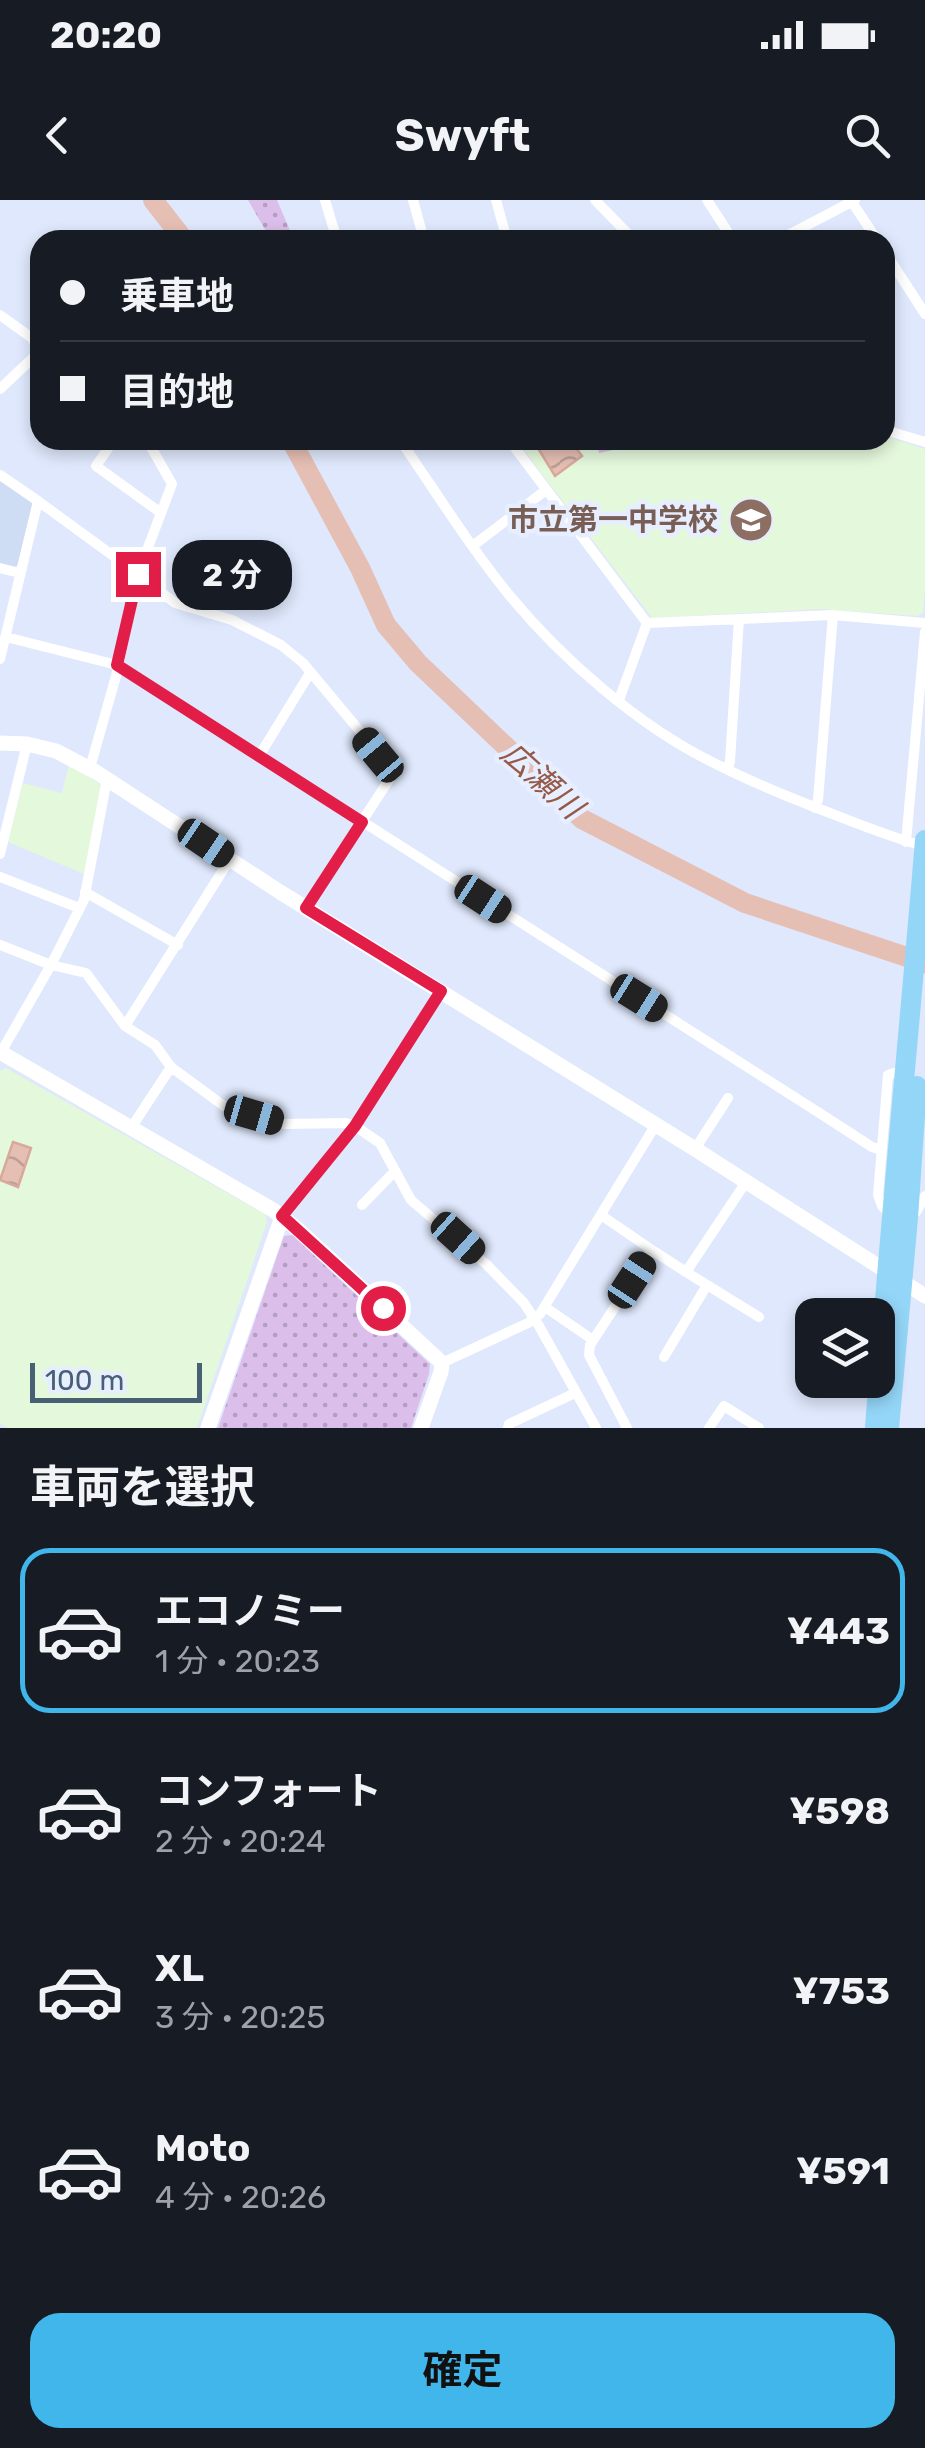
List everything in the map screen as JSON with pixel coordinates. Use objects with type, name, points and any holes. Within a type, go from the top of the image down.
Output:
[{"type":"highway","points":[[889,1428],[895,1276],[914,1046],[919,843]]},
{"type":"highway","points":[[914,1046],[925,973]]},
{"type":"highway","points":[[875,1428],[895,1276]]},
{"type":"street","points":[[325,200],[334,230]]},
{"type":"street","points":[[413,200],[421,230]]},
{"type":"street","points":[[496,200],[504,230]]},
{"type":"street","points":[[595,200],[624,230]]},
{"type":"street","points":[[707,200],[726,230]]},
{"type":"street","points":[[798,230],[854,201],[871,230]]},
{"type":"street","points":[[895,268],[925,314]]},
{"type":"street","points":[[0,315],[30,337]]},
{"type":"street","points":[[0,389],[30,359]]},
{"type":"street","points":[[895,433],[925,442]]},
{"type":"street","points":[[107,450],[96,466],[161,513]]},
{"type":"street","points":[[90,768],[138,574],[172,484],[153,450]]},
{"type":"street","points":[[407,450],[510,596],[561,652],[619,700],[664,734],[728,769],[815,808],[919,843],[925,632]]},
{"type":"street","points":[[516,450],[647,623]]},
{"type":"street","points":[[0,475],[174,603],[232,620],[276,642],[303,663],[394,772],[306,908]]},
{"type":"street","points":[[474,545],[546,490]]},
{"type":"street","points":[[0,659],[38,501]]},
{"type":"street","points":[[0,568],[20,573]]},
{"type":"street","points":[[647,623],[832,614],[925,624]]},
{"type":"street","points":[[815,808],[832,614]]},
{"type":"street","points":[[728,769],[739,619]]},
{"type":"street","points":[[619,700],[647,623]]},
{"type":"street","points":[[6,638],[117,665],[881,1150]]},
{"type":"street","points":[[258,756],[310,673]]},
{"type":"street","points":[[0,743],[27,744],[56,752],[90,768],[925,1296]]},
{"type":"street","points":[[0,854],[27,744]]},
{"type":"street","points":[[107,779],[79,908],[0,1053],[282,1216],[442,1363]]},
{"type":"street","points":[[125,1026],[230,860]]},
{"type":"street","points":[[0,877],[79,908]]},
{"type":"street","points":[[85,892],[178,945]]},
{"type":"street","points":[[0,945],[51,965],[86,973],[125,1026],[155,1045],[171,1067],[224,1106],[284,1124],[346,1122],[380,1143],[411,1200],[488,1265],[524,1303],[596,1428]]},
{"type":"street","points":[[208,1428],[282,1216],[355,1126],[441,991]]},
{"type":"street","points":[[131,1128],[171,1067]]},
{"type":"street","points":[[894,1073],[888,1075],[878,1195],[882,1206],[900,1217],[916,1212],[925,1196]]},
{"type":"street","points":[[695,1150],[728,1098]]},
{"type":"street","points":[[442,1363],[534,1319],[654,1126]]},
{"type":"street","points":[[362,1205],[395,1170]]},
{"type":"street","points":[[686,1272],[746,1182]]},
{"type":"street","points":[[601,1215],[759,1317]]},
{"type":"street","points":[[627,1428],[589,1355],[590,1344],[652,1250]]},
{"type":"street","points":[[664,1357],[707,1285]]},
{"type":"street","points":[[545,1306],[593,1340]]},
{"type":"street","points":[[422,1428],[442,1363]]},
{"type":"street","points":[[508,1428],[509,1424],[575,1393]]},
{"type":"street","points":[[710,1428],[724,1406],[759,1428]]},
{"type":"shaded area","points":[[248,200],[277,200],[290,230],[265,230]]},
{"type":"shaded area","name":"市立第一中学校","points":[[895,439],[925,449],[923,613],[917,616],[821,609],[652,618],[524,450],[895,450]]},
{"type":"shaded area","points":[[0,480],[33,502],[18,565],[14,567],[0,564]]},
{"type":"shaded area","points":[[69,764],[101,785],[84,874],[8,842],[23,783],[62,793]]},
{"type":"shaded area","points":[[6,1068],[266,1215],[267,1222],[197,1428],[9,1428],[0,1424],[0,1071]]},
{"type":"shaded area","points":[[292,1235],[430,1364],[411,1428],[218,1428],[284,1236]]},
{"type":"water","points":[[539,450],[578,450],[582,456],[555,476]]},
{"type":"water","points":[[13,1142],[31,1148],[18,1187],[0,1180]]},
{"type":"waterway","name":"広瀬川","points":[[153,200],[176,230]]},
{"type":"waterway","name":"広瀬川","points":[[296,450],[386,625],[418,663],[582,819],[745,903],[925,963]]},
{"type":"place","name":"市立第一中学校","points":[[751,520]]},
{"type":"route","points":[[138,574],[117,665],[362,822],[306,908],[441,991],[348,1136],[282,1216],[383,1308]]}]
